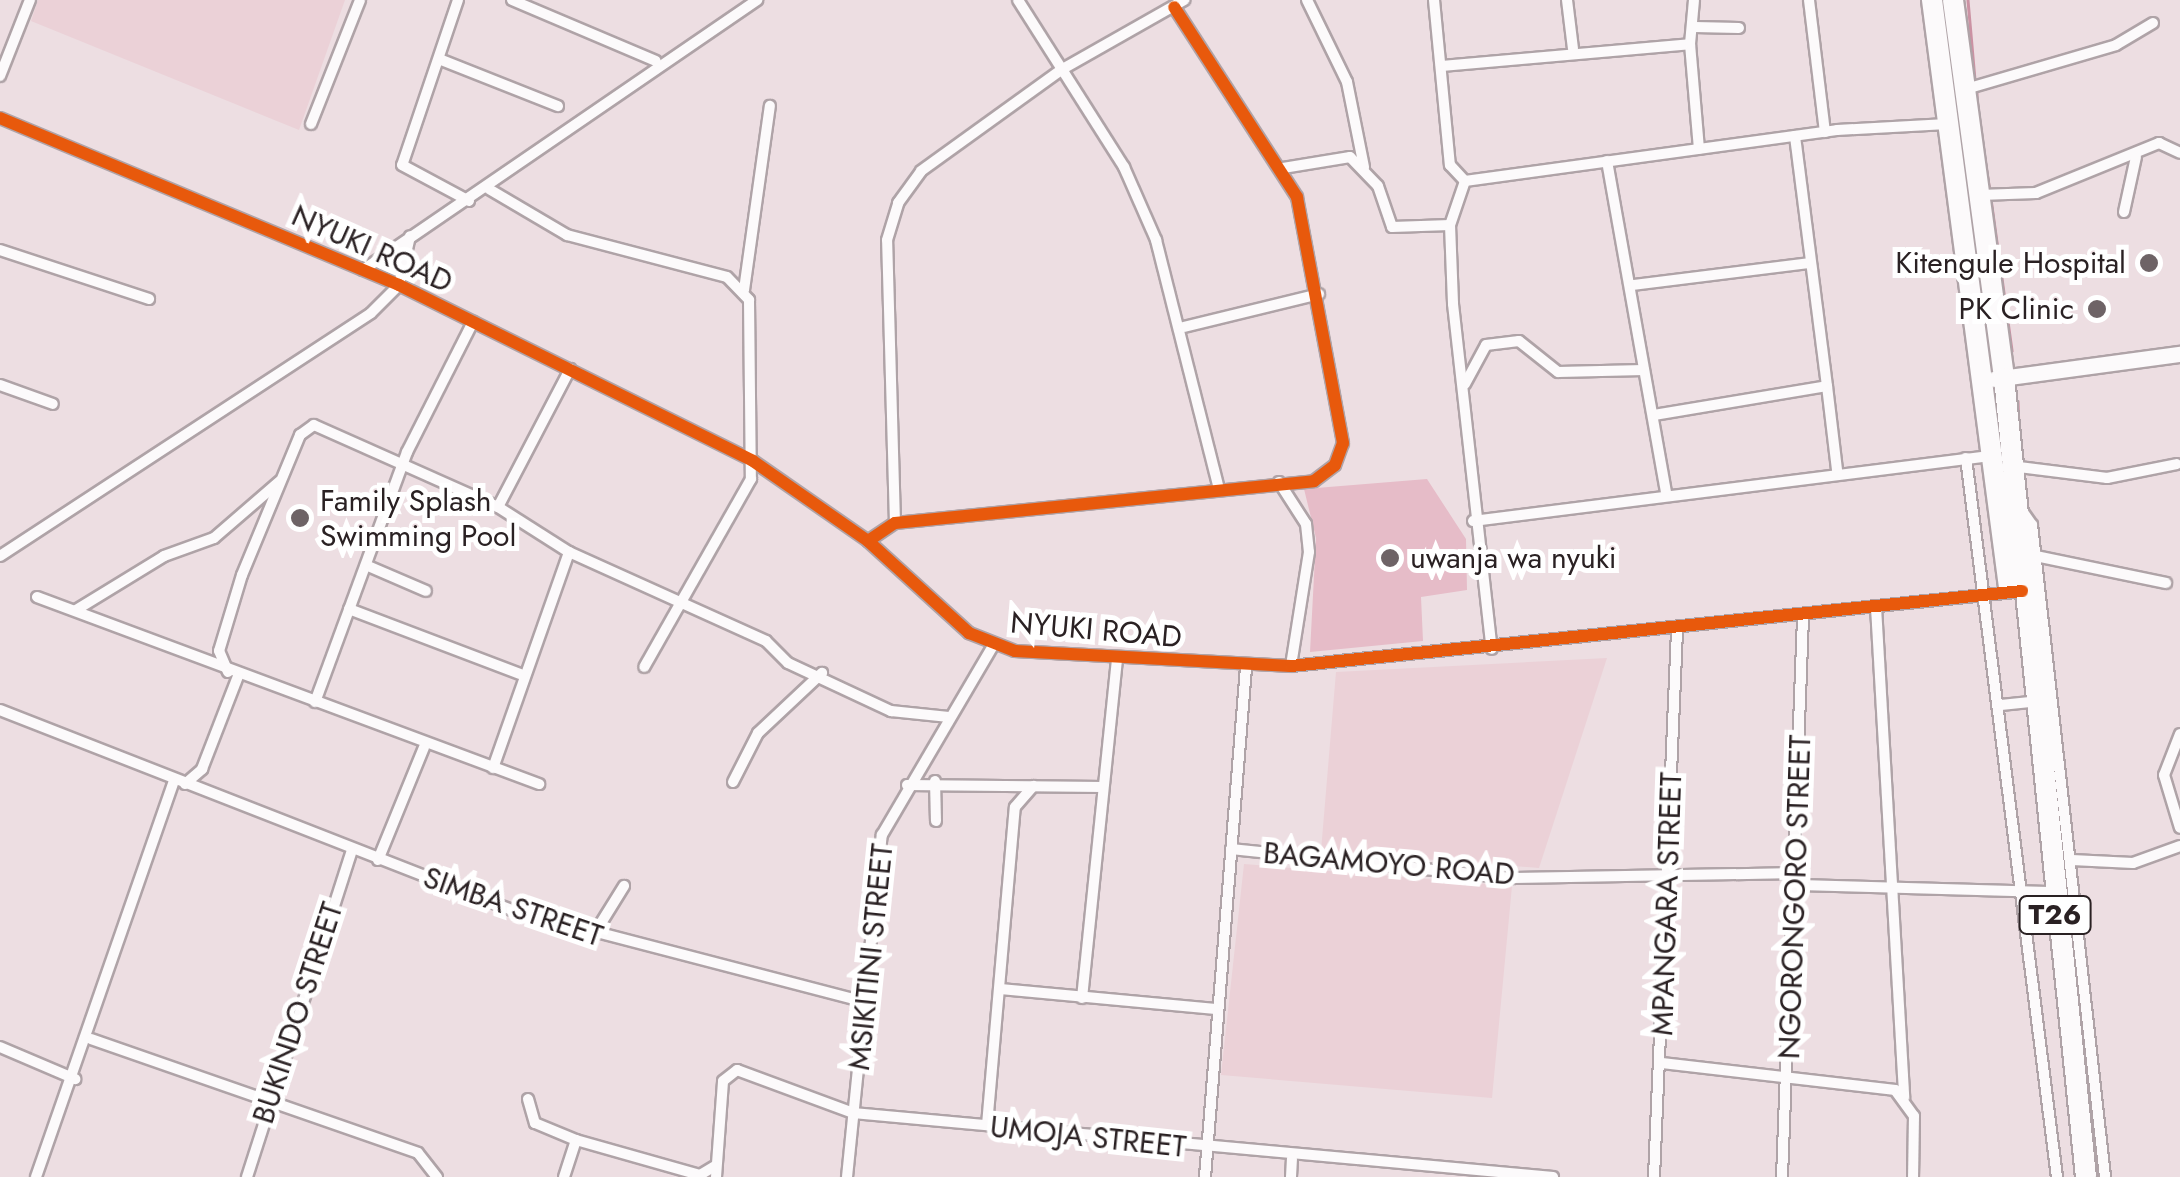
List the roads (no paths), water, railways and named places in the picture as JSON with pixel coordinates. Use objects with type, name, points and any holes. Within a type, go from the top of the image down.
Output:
[{"type":"highway","name":"T26","points":[[1932,0],[2007,592],[2026,652],[2030,702],[2045,740],[2051,886],[2086,1177]]},
{"type":"highway","name":"T26","points":[[1954,0],[2004,378],[2014,504],[2027,555],[2007,592]]},
{"type":"main road","points":[[1980,380],[2180,354]]},
{"type":"street","points":[[0,76],[30,0]]},
{"type":"street","points":[[311,124],[360,0]]},
{"type":"street","points":[[458,0],[402,165],[469,201]]},
{"type":"street","points":[[512,0],[656,61]]},
{"type":"street","points":[[364,270],[410,236],[489,189],[656,61],[758,0]]},
{"type":"street","points":[[1018,0],[1124,168],[1184,327],[1219,489]]},
{"type":"street","points":[[1306,0],[1347,82],[1364,167],[1392,227],[1450,225]]},
{"type":"street","points":[[1434,0],[1450,165],[1465,181]]},
{"type":"street","points":[[1568,0],[1573,49]]},
{"type":"street","points":[[1694,0],[1696,28],[1690,44],[1700,149]]},
{"type":"street","points":[[1809,0],[1826,132]]},
{"type":"street","points":[[868,541],[895,522],[1325,478],[1342,443],[1319,294],[1283,168],[1179,3],[1061,70],[921,170],[898,202],[887,240],[895,522]]},
{"type":"street","points":[[1965,90],[2093,53],[2154,23]]},
{"type":"street","points":[[1696,28],[1739,28]]},
{"type":"street","points":[[1441,66],[1573,49],[1690,44]]},
{"type":"street","points":[[439,59],[558,106]]},
{"type":"street","points":[[644,667],[752,479],[744,290],[770,106]]},
{"type":"street","name":"NYUKI ROAD","points":[[0,118],[399,285],[753,460],[868,541],[993,646],[1246,668],[1290,666],[1677,632],[2007,592]]},
{"type":"street","points":[[1465,181],[1826,132],[1947,124]]},
{"type":"street","points":[[1796,136],[1838,470]]},
{"type":"street","points":[[1979,195],[2036,193],[2136,157],[2159,142],[2180,152]]},
{"type":"street","points":[[1283,168],[1350,156],[1364,167]]},
{"type":"street","points":[[2124,212],[2136,157]]},
{"type":"street","points":[[1608,161],[1633,285],[1666,492]]},
{"type":"street","points":[[1465,181],[1450,225],[1473,520],[1492,649]]},
{"type":"street","points":[[489,189],[567,235],[727,277],[744,290]]},
{"type":"street","points":[[0,556],[371,314],[399,285],[410,236]]},
{"type":"street","points":[[0,250],[149,299]]},
{"type":"street","points":[[1633,285],[1810,263]]},
{"type":"street","points":[[1184,327],[1319,294]]},
{"type":"street","points":[[315,702],[402,467],[473,322]]},
{"type":"street","points":[[1464,385],[1486,346],[1519,342],[1558,372],[1644,370]]},
{"type":"street","points":[[498,508],[570,369]]},
{"type":"street","points":[[0,384],[53,404]]},
{"type":"street","points":[[1654,415],[1827,386]]},
{"type":"street","points":[[36,1177],[91,1039],[179,782],[202,768],[233,674],[219,651],[282,480],[314,425],[498,508],[569,552],[681,600],[900,715],[949,718]]},
{"type":"street","points":[[1473,520],[1838,470],[1990,456]]},
{"type":"street","points":[[1966,458],[2007,592],[2001,704],[2058,1177]]},
{"type":"street","points":[[2011,466],[2107,478],[2177,464]]},
{"type":"street","points":[[76,610],[164,556],[214,538],[282,480]]},
{"type":"street","points":[[1279,482],[1301,512],[1309,552],[1290,666]]},
{"type":"street","points":[[493,768],[520,674],[569,552]]},
{"type":"street","points":[[2105,1177],[2072,860],[2045,740],[2027,555],[2166,582]]},
{"type":"street","points":[[368,566],[426,591]]},
{"type":"street","points":[[37,598],[424,747],[539,784]]},
{"type":"street","points":[[1876,607],[1904,1097],[1914,1116],[1913,1177]]},
{"type":"street","points":[[349,609],[520,674]]},
{"type":"street","name":"NGORONGORO STREET","points":[[1782,1177],[1790,1074],[1803,618]]},
{"type":"street","name":"MPANGARA STREET","points":[[1654,1177],[1662,1063],[1677,632]]},
{"type":"street","name":"MSIKITINI STREET","points":[[847,1177],[882,835],[906,785],[993,646]]},
{"type":"street","points":[[1082,998],[1117,659]]},
{"type":"street","points":[[1205,1177],[1246,668]]},
{"type":"street","points":[[733,782],[758,733],[822,673]]},
{"type":"street","points":[[2001,704],[2030,702]]},
{"type":"street","name":"SIMBA STREET","points":[[0,710],[378,860],[594,936],[862,1001]]},
{"type":"street","points":[[2180,734],[2164,775],[2180,828]]},
{"type":"street","points":[[378,860],[424,747]]},
{"type":"street","points":[[906,785],[935,781],[1103,787]]},
{"type":"street","points":[[935,781],[936,821]]},
{"type":"street","points":[[987,1126],[1014,807],[1032,786]]},
{"type":"street","points":[[2072,860],[2133,862],[2180,846]]},
{"type":"street","name":"BUKINDO STREET","points":[[247,1177],[352,850]]},
{"type":"street","name":"BAGAMOYO ROAD","points":[[1231,850],[1514,878],[1668,870],[1797,872]]},
{"type":"street","points":[[1796,886],[2026,888],[2073,879]]},
{"type":"street","points":[[594,936],[624,886]]},
{"type":"street","points":[[1000,989],[1216,1009]]},
{"type":"street","points":[[91,1039],[418,1152],[437,1177]]},
{"type":"street","points":[[0,1046],[76,1079]]},
{"type":"street","points":[[1662,1063],[1790,1074],[1904,1097]]},
{"type":"street","name":"UMOJA STREET","points":[[715,1172],[729,1071],[853,1112],[1292,1159],[1553,1177]]},
{"type":"street","points":[[528,1100],[538,1126],[672,1172],[715,1172]]},
{"type":"street","points":[[564,1177],[576,1140]]},
{"type":"street","points":[[1292,1159],[1292,1177]]},
{"type":"waterway","points":[[1968,0],[1975,80]]},
{"type":"waterway","points":[[1977,90],[1977,107]]},
{"type":"waterway","points":[[1981,135],[1990,191]]},
{"type":"waterway","points":[[1991,199],[2012,351]]},
{"type":"waterway","points":[[2018,401],[2019,431]]},
{"type":"waterway","points":[[2071,934],[2097,1176]]},
{"type":"place","name":"Kitengule Hospital","points":[[2149,263]]},
{"type":"place","name":"PK Clinic","points":[[2097,309]]},
{"type":"place","name":"Family Splash Swimming Pool","points":[[300,518]]},
{"type":"place","name":"uwanja wa nyuki","points":[[1390,558]]}]
